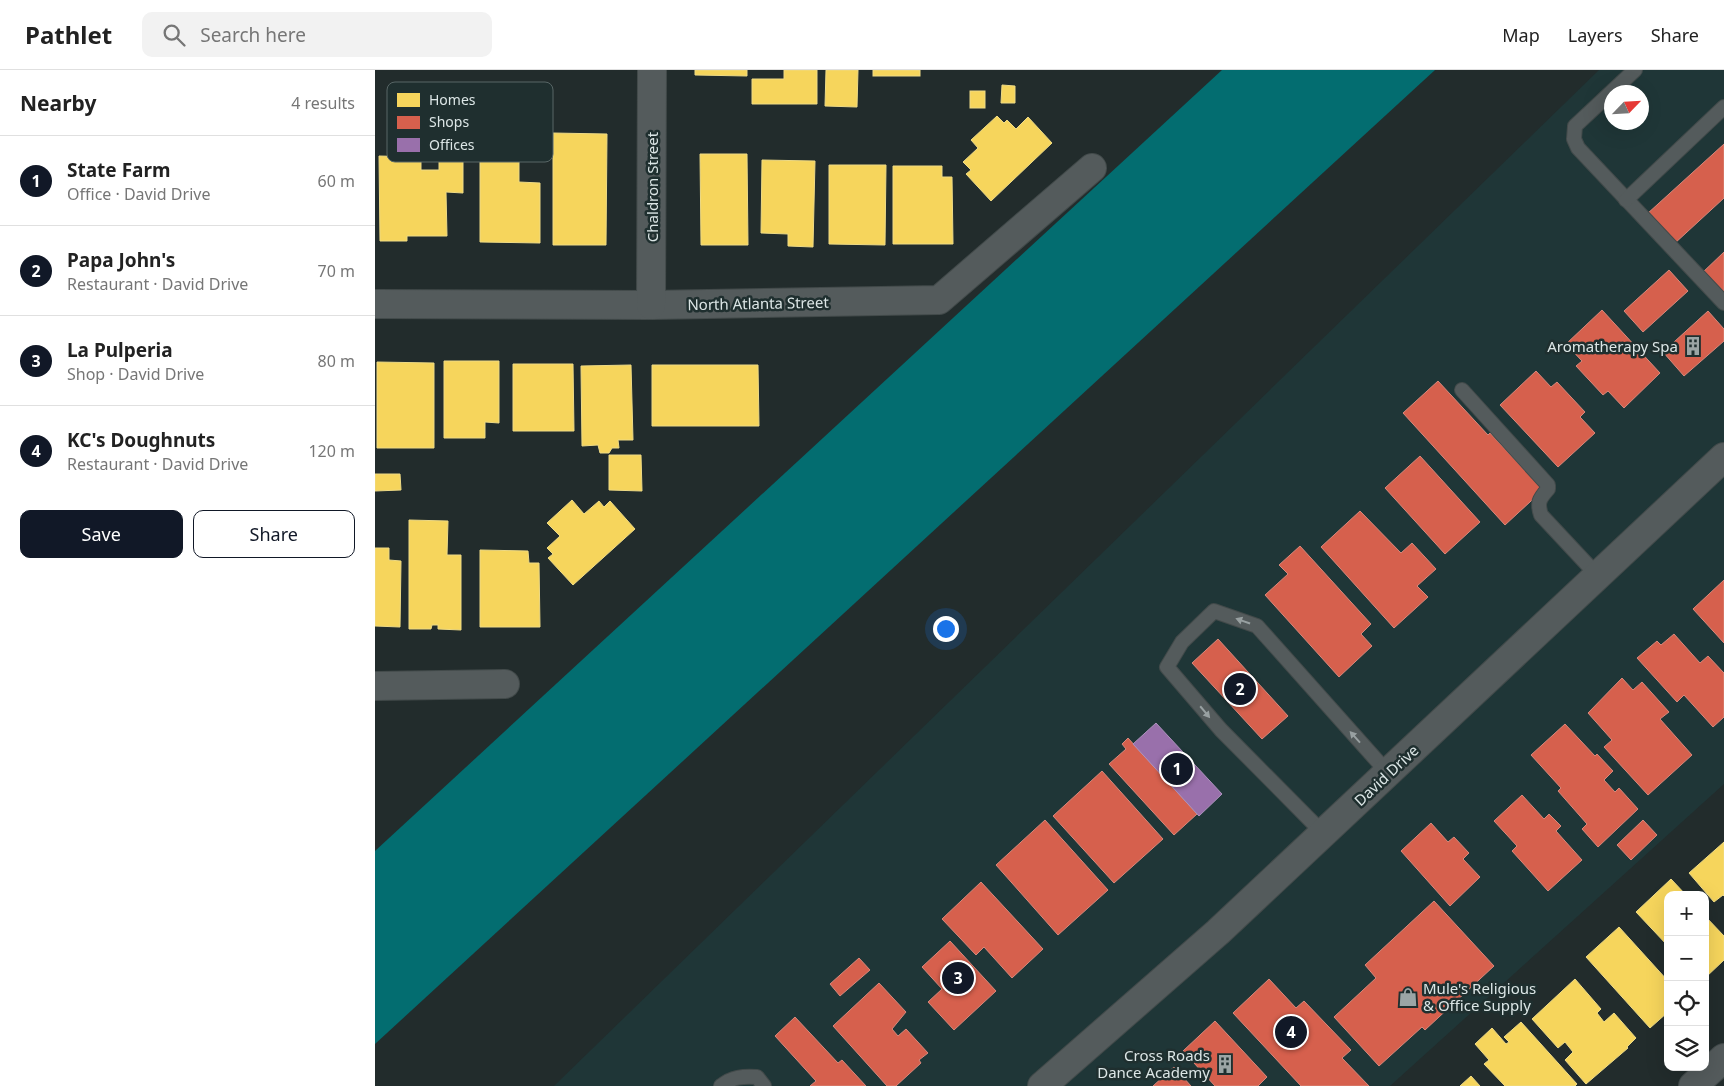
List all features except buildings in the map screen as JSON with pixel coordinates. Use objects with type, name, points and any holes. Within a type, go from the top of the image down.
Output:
[{"type":"street","name":"Chaldron Street","points":[[651,305],[652,70]]},
{"type":"street","name":"North Atlanta Street","points":[[375,304],[651,305],[939,300],[1091,168]]},
{"type":"street","name":"David Drive","points":[[1042,1086],[1218,932],[1724,457]]},
{"type":"street","points":[[375,686],[505,684]]},
{"type":"street","points":[[1693,1086],[1724,1058]]},
{"type":"lane","points":[[1635,70],[1575,126],[1574,139],[1578,148],[1724,303]]},
{"type":"lane","points":[[1626,200],[1724,107]]},
{"type":"lane","points":[[1462,390],[1548,484],[1548,489],[1539,499],[1538,506],[1541,515],[1598,576]]},
{"type":"lane","points":[[1323,833],[1221,730],[1167,667],[1182,642],[1214,611],[1257,626],[1387,773]]},
{"type":"lane","points":[[721,1086],[726,1081],[740,1076],[757,1077],[764,1086]]},
{"type":"shaded area","points":[[1599,70],[1724,70],[1724,784],[1390,1086],[554,1086]]},
{"type":"water","points":[[1222,70],[1435,70],[375,1044],[375,851]]},
{"type":"place","name":"Aromatherapy Spa","points":[[1693,346]]},
{"type":"place","name":"Papa John's","points":[[1240,689]]},
{"type":"place","name":"State Farm","points":[[1177,769]]},
{"type":"place","name":"La Pulperia","points":[[958,978]]},
{"type":"place","name":"Mule's Religious & Office Supply","points":[[1408,997]]},
{"type":"place","name":"KC's Doughnuts","points":[[1291,1032]]},
{"type":"place","name":"Cross Roads Dance Academy","points":[[1225,1064]]}]
